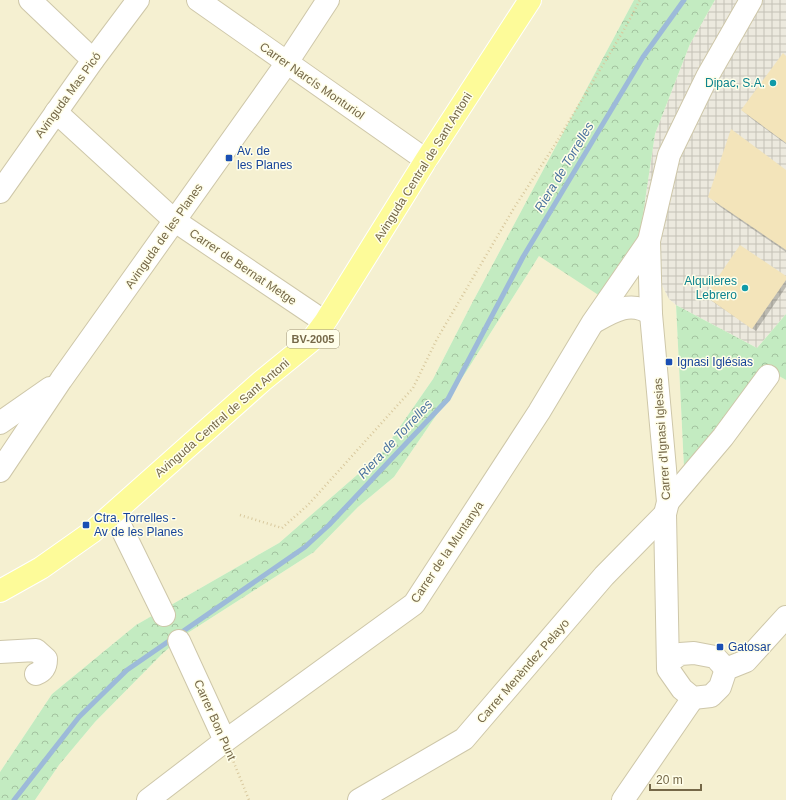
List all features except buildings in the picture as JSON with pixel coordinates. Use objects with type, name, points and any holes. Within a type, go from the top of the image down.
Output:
[{"type":"main road","name":"Avinguda Central de Sant Antoni","points":[[0,591],[72,548],[114,513],[262,381],[311,341],[326,322],[426,160],[530,0]]},
{"type":"street","points":[[30,0],[93,60]]},
{"type":"street","name":"Avinguda Mas Picó","points":[[3,180],[56,112],[138,0]]},
{"type":"street","name":"Carrer Narcís Monturiol","points":[[198,0],[286,64],[426,160]]},
{"type":"street","name":"Avinguda de les Planes","points":[[0,471],[61,380],[286,64],[328,0]]},
{"type":"street","points":[[649,241],[669,155],[707,77],[751,0]]},
{"type":"street","name":"Carrer de Bernat Metge","points":[[56,112],[175,221],[326,322]]},
{"type":"street","name":"Carrer d'Ignasi Iglesias","points":[[649,241],[651,314],[666,508],[669,662]]},
{"type":"street","name":"Carrer de la Muntanya","points":[[148,800],[226,741],[414,604],[539,412],[593,322],[649,241]]},
{"type":"street","name":"Carrer de la Muntanya","points":[[593,322],[618,308],[644,309],[651,314]]},
{"type":"street","name":"Carrer Menèndez Pelayo","points":[[359,800],[464,739],[604,576],[666,508],[768,376]]},
{"type":"street","points":[[0,423],[61,380]]},
{"type":"street","points":[[114,513],[164,615]]},
{"type":"street","points":[[726,669],[715,657],[694,653],[680,654],[669,662],[668,669],[682,689],[693,698],[711,696],[720,687],[726,669],[746,661],[786,617]]},
{"type":"street","name":"Carrer Bon Punt","points":[[179,641],[226,741]]},
{"type":"street","points":[[0,652],[36,650],[46,659],[46,666],[42,672],[36,674]]},
{"type":"street","points":[[623,800],[693,698]]},
{"type":"path","points":[[240,515],[282,528],[308,506],[412,388],[441,332],[514,208],[556,143],[625,28],[640,0]]},
{"type":"path","name":"Carrer Bon Punt","points":[[226,741],[249,800]]},
{"type":"shaded area","points":[[0,0],[634,0],[433,379],[381,454],[279,543],[136,625],[52,694],[0,772]]},
{"type":"shaded area","points":[[715,0],[786,0],[786,314],[757,348],[676,305],[669,299],[639,241],[655,134],[690,44]]},
{"type":"shaded area","points":[[639,241],[669,299],[676,305],[684,468],[765,367],[786,380],[786,800],[35,800],[59,765],[95,722],[162,654],[183,636],[314,552],[358,507],[394,477],[466,372],[539,256]]},
{"type":"green space","points":[[634,0],[715,0],[690,44],[655,134],[639,241],[600,296],[539,256],[466,372],[394,477],[358,507],[314,552],[183,636],[162,654],[95,722],[59,765],[35,800],[0,800],[0,772],[52,694],[136,625],[279,543],[381,454],[433,379]]},
{"type":"green space","points":[[676,305],[757,348],[786,314],[786,380],[765,368],[684,468]]},
{"type":"waterway","name":"Riera de Torrelles","points":[[14,800],[79,717],[127,670],[305,547],[329,525],[448,399],[523,257],[643,57],[684,0]]},
{"type":"place","name":"Dipac, S.A.","points":[[773,83]]},
{"type":"place","name":"Av. de les Planes","points":[[229,158]]},
{"type":"place","name":"Alquileres Lebrero","points":[[745,288]]},
{"type":"place","name":"Ignasi Iglésias","points":[[669,362]]},
{"type":"place","name":"Ctra. Torrelles - Av de les Planes","points":[[86,525]]},
{"type":"place","name":"Gatosar","points":[[720,647]]}]
